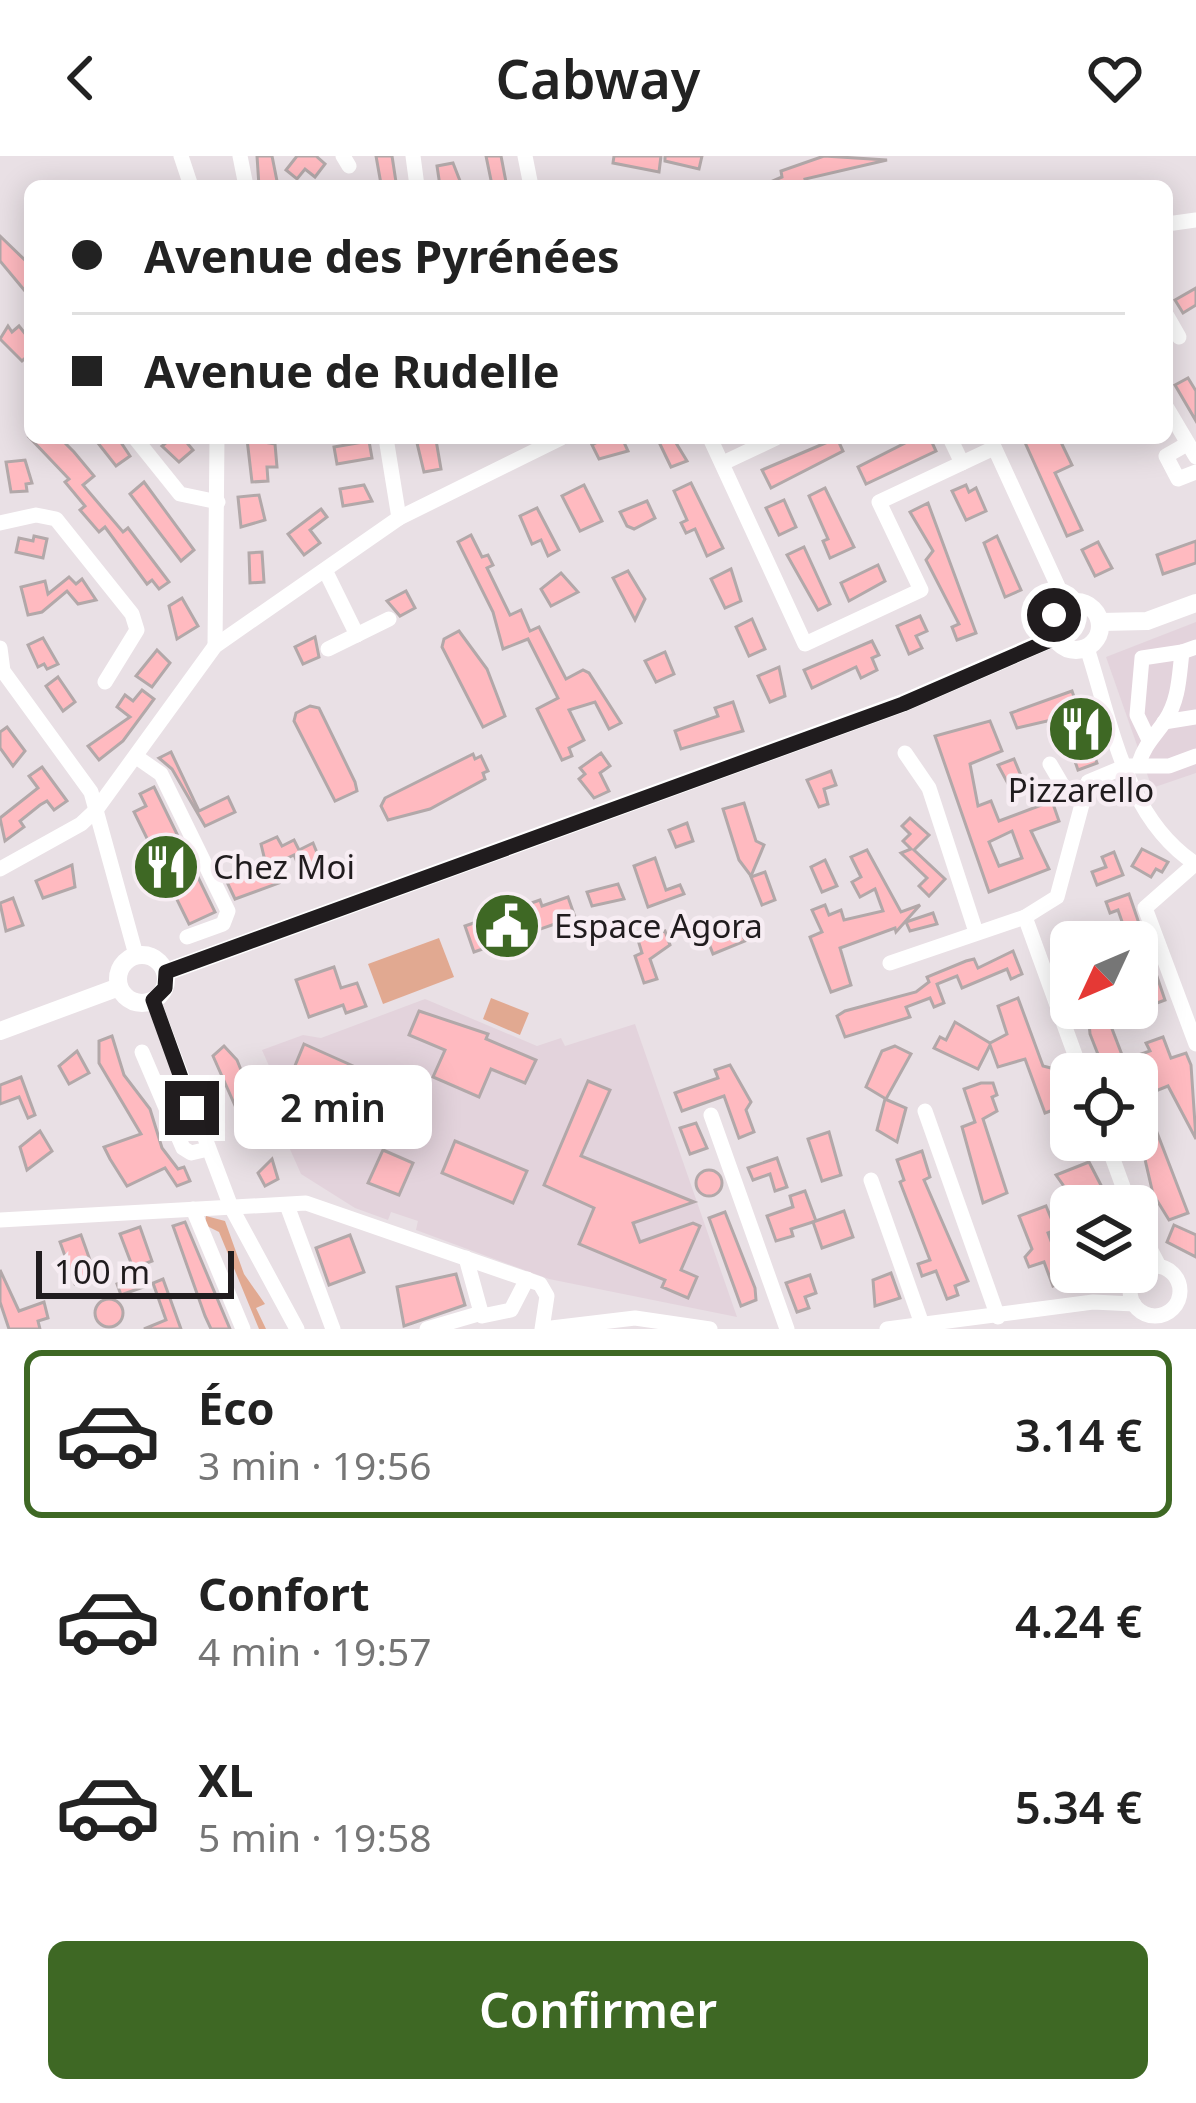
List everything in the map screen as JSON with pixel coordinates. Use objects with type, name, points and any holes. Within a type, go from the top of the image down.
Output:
[{"type":"main road","points":[[1101,622],[1147,621],[1196,603]]},
{"type":"main road","points":[[1066,604],[1088,604],[1101,622],[1098,638],[1087,648],[1069,649],[1055,638],[1054,615],[1066,604]]},
{"type":"main road","points":[[166,972],[903,704],[1055,638]]},
{"type":"main road","points":[[136,955],[149,955],[166,972],[165,988],[153,1000],[140,1003],[119,987],[125,962],[136,955]]},
{"type":"main road","points":[[0,1031],[119,987]]},
{"type":"street","points":[[1173,326],[1179,337]]},
{"type":"street","points":[[1173,418],[1192,451],[1166,457],[1178,479],[1196,472]]},
{"type":"street","points":[[140,444],[181,494],[218,502]]},
{"type":"street","points":[[215,646],[217,444]]},
{"type":"street","points":[[387,444],[399,518]]},
{"type":"street","points":[[0,869],[81,824],[96,810],[215,646],[399,518],[548,444]]},
{"type":"street","points":[[713,444],[805,644],[921,590],[880,502],[990,444]]},
{"type":"street","points":[[723,463],[763,444]]},
{"type":"street","points":[[953,444],[962,463]]},
{"type":"street","points":[[992,444],[1066,604]]},
{"type":"street","points":[[0,523],[36,515],[56,519],[132,614],[137,630],[106,682]]},
{"type":"street","points":[[325,570],[357,635]]},
{"type":"street","points":[[328,650],[389,619]]},
{"type":"street","points":[[0,648],[1,672],[80,776],[96,810],[136,955]]},
{"type":"street","points":[[1087,648],[1132,765],[1146,818],[1196,864],[1145,908],[1196,1044]]},
{"type":"street","points":[[1132,765],[1164,722],[1178,693],[1189,650],[1142,658],[1137,715],[1148,738]]},
{"type":"street","points":[[1178,693],[1196,686]]},
{"type":"street","points":[[1164,722],[1196,718]]},
{"type":"street","points":[[904,753],[929,788],[976,932]]},
{"type":"street","points":[[890,964],[1025,917],[1057,897],[1088,782],[1132,765],[1169,766],[1196,757]]},
{"type":"street","points":[[138,758],[161,774],[228,911],[223,924],[188,937]]},
{"type":"street","points":[[1050,764],[1067,793],[1083,799]]},
{"type":"street","points":[[1025,917],[1074,1053]]},
{"type":"street","points":[[153,1000],[231,1207],[297,1329]]},
{"type":"street","points":[[142,1052],[183,1148],[191,1153],[208,1148]]},
{"type":"street","points":[[925,1111],[998,1317]]},
{"type":"street","points":[[711,1114],[788,1329]]},
{"type":"street","points":[[871,1180],[922,1324]]},
{"type":"street","points":[[0,1220],[287,1208],[306,1203],[546,1289],[542,1329],[635,1318],[710,1329]]},
{"type":"street","points":[[287,1208],[333,1329]]},
{"type":"street","points":[[193,1209],[243,1329]]},
{"type":"street","points":[[466,1258],[478,1314]]},
{"type":"street","points":[[1158,1269],[1177,1277],[1196,1277]]},
{"type":"street","points":[[1171,1329],[1183,1301],[1177,1277]]},
{"type":"street","points":[[427,1329],[512,1310],[527,1279]]},
{"type":"street","points":[[1093,1302],[1111,1293]]},
{"type":"street","points":[[1132,1293],[1134,1304],[1153,1322],[1183,1301]]},
{"type":"street","points":[[887,1329],[1093,1302],[1134,1304]]},
{"type":"shaded area","points":[[1196,622],[1196,773],[1152,788],[1106,657]]},
{"type":"shaded area","points":[[439,938],[454,977],[383,1004],[368,964]]},
{"type":"shaded area","points":[[491,998],[529,1013],[520,1035],[483,1019]]},
{"type":"shaded area","points":[[425,999],[537,1046],[561,1038],[565,1046],[635,1024],[737,1317],[549,1279],[416,1230],[418,1221],[391,1212],[388,1220],[355,1208],[301,1174],[260,1082],[273,1075],[262,1050],[303,1035],[321,1038]]},
{"type":"shaded area","points":[[206,1216],[225,1221],[244,1274],[265,1304],[256,1308],[266,1329],[259,1329],[219,1232],[205,1225]]},
{"type":"building","points":[[257,156],[272,156],[277,180],[259,180]]},
{"type":"building","points":[[297,156],[316,156],[325,164],[315,177],[305,169],[297,179],[286,170]]},
{"type":"building","points":[[376,156],[392,156],[396,180],[380,180]]},
{"type":"building","points":[[486,156],[501,156],[506,180],[491,180]]},
{"type":"building","points":[[614,156],[661,156],[659,172],[613,163]]},
{"type":"building","points":[[665,156],[702,156],[699,169],[665,161]]},
{"type":"building","points":[[824,156],[887,160],[805,180],[775,180],[782,177],[781,171]]},
{"type":"building","points":[[453,163],[460,180],[439,180],[437,166]]},
{"type":"building","points":[[0,236],[24,259],[24,290],[0,261]]},
{"type":"building","points":[[1196,288],[1196,305],[1183,313],[1175,300]]},
{"type":"building","points":[[8,326],[12,332],[19,326],[24,332],[24,359],[22,361],[0,339]]},
{"type":"building","points":[[1188,378],[1196,391],[1196,421],[1175,385]]},
{"type":"building","points":[[36,444],[66,444],[74,452],[94,476],[83,485],[123,532],[128,528],[169,582],[159,589],[152,580],[147,584],[105,527],[99,532],[80,510],[85,506],[65,482],[69,479]]},
{"type":"building","points":[[99,444],[122,444],[130,456],[116,466]]},
{"type":"building","points":[[188,444],[193,450],[179,462],[162,446]]},
{"type":"building","points":[[248,444],[275,444],[277,467],[267,467],[268,481],[252,482]]},
{"type":"building","points":[[370,444],[372,458],[337,464],[334,447]]},
{"type":"building","points":[[417,444],[437,444],[441,469],[424,472]]},
{"type":"building","points":[[625,444],[628,451],[599,459],[592,445]]},
{"type":"building","points":[[660,444],[677,444],[687,461],[671,467]]},
{"type":"building","points":[[823,444],[840,444],[843,451],[771,488],[762,470]]},
{"type":"building","points":[[903,444],[933,444],[936,451],[866,484],[858,467]]},
{"type":"building","points":[[1026,444],[1062,444],[1072,465],[1055,473],[1082,530],[1067,536]]},
{"type":"building","points":[[25,460],[32,483],[26,484],[27,491],[11,492],[6,462]]},
{"type":"building","points":[[144,482],[194,550],[181,561],[130,494]]},
{"type":"building","points":[[691,483],[723,548],[707,556],[695,529],[686,533],[681,523],[687,520],[674,491]]},
{"type":"building","points":[[364,485],[372,501],[343,506],[340,489]]},
{"type":"building","points":[[584,485],[602,521],[580,531],[562,496]]},
{"type":"building","points":[[966,485],[969,492],[976,488],[986,511],[966,520],[952,491]]},
{"type":"building","points":[[825,488],[854,547],[830,558],[823,541],[828,539],[809,496]]},
{"type":"building","points":[[259,495],[265,520],[241,527],[238,497]]},
{"type":"building","points":[[784,500],[796,527],[779,535],[766,508]]},
{"type":"building","points":[[647,501],[655,518],[634,529],[627,526],[620,512]]},
{"type":"building","points":[[928,503],[976,633],[957,640],[952,627],[959,624],[926,560],[933,551],[910,512]]},
{"type":"building","points":[[537,508],[559,550],[548,556],[541,540],[532,544],[520,516]]},
{"type":"building","points":[[321,509],[327,517],[310,530],[320,543],[304,555],[288,534]]},
{"type":"building","points":[[471,535],[482,557],[488,555],[493,565],[487,568],[510,615],[521,610],[530,631],[539,627],[566,679],[583,670],[589,673],[621,723],[609,729],[595,702],[569,710],[584,740],[569,748],[572,756],[562,760],[537,709],[558,698],[528,639],[503,649],[493,612],[458,542]]},
{"type":"building","points":[[34,536],[47,539],[43,558],[16,552],[19,538],[33,541]]},
{"type":"building","points":[[997,536],[1021,590],[1005,597],[984,543]]},
{"type":"building","points":[[1196,541],[1196,563],[1163,574],[1157,555]]},
{"type":"building","points":[[1098,542],[1112,568],[1095,576],[1082,550]]},
{"type":"building","points":[[804,547],[830,604],[818,610],[787,555]]},
{"type":"building","points":[[262,552],[264,582],[250,583],[249,553]]},
{"type":"building","points":[[878,565],[885,581],[849,601],[841,583]]},
{"type":"building","points":[[731,569],[741,601],[725,608],[711,579]]},
{"type":"building","points":[[628,571],[645,599],[635,620],[613,578]]},
{"type":"building","points":[[561,573],[578,592],[551,606],[541,589]]},
{"type":"building","points":[[69,577],[76,584],[82,579],[96,600],[78,604],[67,591],[42,612],[28,615],[21,587],[45,581],[48,594]]},
{"type":"building","points":[[406,591],[415,608],[400,616],[387,601]]},
{"type":"building","points":[[182,598],[198,626],[177,639],[169,606]]},
{"type":"building","points":[[920,616],[927,631],[916,636],[922,648],[909,654],[897,626]]},
{"type":"building","points":[[752,619],[765,649],[749,656],[736,627]]},
{"type":"building","points":[[459,631],[487,669],[505,716],[483,727],[442,647],[444,639]]},
{"type":"building","points":[[315,637],[319,657],[303,664],[295,647]]},
{"type":"building","points":[[43,638],[58,664],[47,669],[44,664],[38,667],[28,645]]},
{"type":"building","points":[[872,641],[879,655],[872,658],[877,670],[861,678],[856,667],[812,688],[804,670]]},
{"type":"building","points":[[157,650],[170,663],[152,687],[136,676]]},
{"type":"building","points":[[665,652],[674,674],[656,682],[645,661]]},
{"type":"building","points":[[779,667],[785,696],[770,702],[758,676]]},
{"type":"building","points":[[58,677],[75,702],[63,711],[46,686]]},
{"type":"building","points":[[142,690],[154,699],[123,741],[99,760],[88,746],[130,717],[117,707],[125,695],[133,701]]},
{"type":"building","points":[[1072,691],[1097,763],[1078,770],[1060,718],[1017,728],[1011,713]]},
{"type":"building","points":[[733,702],[743,731],[681,749],[675,731],[718,716],[715,708]]},
{"type":"building","points":[[310,706],[319,708],[355,782],[357,791],[335,801],[294,721],[296,713]]},
{"type":"building","points":[[990,721],[1002,751],[970,764],[978,806],[991,801],[999,821],[1052,801],[1059,821],[1031,831],[1049,869],[989,892],[935,736]],"holes":[[[1012,831],[1022,858],[999,866],[989,842]]]},
{"type":"building","points":[[7,727],[25,751],[13,766],[0,748],[0,732]]},
{"type":"building","points":[[171,752],[199,811],[228,797],[235,812],[205,826],[172,769],[159,758]]},
{"type":"building","points":[[601,753],[610,766],[600,773],[609,791],[594,798],[579,779],[585,774],[580,768]]},
{"type":"building","points":[[473,754],[475,759],[481,756],[488,771],[483,773],[485,779],[430,809],[388,820],[381,806],[385,798]]},
{"type":"building","points":[[1014,759],[1024,783],[1023,790],[1013,793],[998,765]]},
{"type":"building","points":[[42,767],[67,801],[54,810],[47,801],[40,805],[20,821],[24,827],[5,841],[0,818],[38,788],[29,776]]},
{"type":"building","points":[[831,771],[836,785],[824,789],[828,804],[819,807],[807,780]]},
{"type":"building","points":[[154,787],[215,912],[189,924],[134,812],[146,806],[140,794]]},
{"type":"building","points":[[744,803],[756,841],[764,845],[751,876],[739,860],[723,809]]},
{"type":"building","points":[[910,818],[929,835],[914,850],[945,879],[929,896],[919,886],[927,878],[901,853],[911,849],[903,841],[910,834],[902,826]]},
{"type":"building","points":[[687,823],[693,841],[676,847],[669,830]]},
{"type":"building","points":[[277,837],[282,846],[294,840],[299,850],[313,843],[320,860],[300,869],[294,855],[271,866],[279,883],[235,899],[227,882],[266,865],[261,844]]},
{"type":"building","points":[[1142,849],[1168,862],[1162,872],[1156,869],[1151,877],[1132,866]]},
{"type":"building","points":[[867,850],[901,912],[920,905],[896,932],[895,928],[840,948],[851,985],[831,992],[810,937],[822,932],[812,910],[825,905],[829,915],[841,910],[844,920],[883,911],[875,889],[860,897],[852,882],[861,877],[851,857]]},
{"type":"building","points":[[1114,852],[1123,875],[1097,885],[1092,872],[1106,867],[1102,857]]},
{"type":"building","points":[[655,858],[666,890],[680,885],[684,894],[648,907],[634,866]]},
{"type":"building","points":[[825,860],[837,886],[822,892],[811,867]]},
{"type":"building","points":[[72,865],[75,887],[43,898],[36,881]]},
{"type":"building","points":[[765,872],[775,900],[762,905],[751,877]]},
{"type":"building","points":[[618,884],[624,899],[592,906],[587,892]]},
{"type":"building","points":[[1129,894],[1138,921],[1122,921],[1118,910],[1110,913],[1106,902]]},
{"type":"building","name":"Espace Agora","points":[[568,897],[575,917],[474,952],[465,926],[540,900],[542,906]]},
{"type":"building","points":[[13,898],[23,925],[6,931],[0,903]]},
{"type":"building","points":[[933,913],[937,924],[910,931],[906,922]]},
{"type":"building","points":[[715,923],[721,937],[740,928],[745,941],[713,954],[703,928]]},
{"type":"building","points":[[665,931],[670,945],[650,959],[657,979],[644,983],[635,956],[642,953],[638,940]]},
{"type":"building","points":[[1013,951],[1022,974],[1011,979],[1007,969],[962,988],[957,976],[937,984],[944,1003],[934,1007],[930,998],[906,1007],[910,1017],[845,1037],[837,1016],[845,1011],[916,992],[929,982],[927,977],[966,961],[974,959],[978,968]]},
{"type":"building","points":[[334,967],[341,988],[357,983],[366,1006],[346,1013],[343,1005],[309,1017],[296,980]]},
{"type":"building","points":[[1018,998],[1043,1066],[1050,1068],[1050,1111],[1045,1113],[1025,1059],[998,1067],[990,1045],[978,1069],[934,1048],[940,1037],[946,1040],[955,1022],[990,1043],[1007,1034],[998,1006]]},
{"type":"building","points":[[419,1011],[488,1034],[486,1039],[536,1060],[525,1083],[491,1069],[479,1097],[433,1077],[445,1050],[409,1035]]},
{"type":"building","points":[[1090,1029],[1112,1029],[1121,1053],[1097,1053]]},
{"type":"building","points":[[112,1036],[124,1075],[150,1109],[162,1148],[178,1169],[184,1167],[190,1181],[177,1186],[165,1168],[127,1186],[110,1159],[104,1147],[141,1134],[99,1063],[99,1041]]},
{"type":"building","points":[[1163,1037],[1171,1058],[1186,1053],[1191,1065],[1196,1139],[1168,1086],[1158,1090],[1158,1053],[1144,1053],[1150,1051],[1146,1043]]},
{"type":"building","points":[[304,1044],[409,1091],[396,1121],[334,1096],[341,1079],[319,1070],[307,1098],[285,1090]]},
{"type":"building","points":[[224,1046],[237,1060],[254,1102],[237,1110],[213,1056]]},
{"type":"building","points":[[895,1046],[911,1054],[886,1099],[866,1087],[882,1051]]},
{"type":"building","points":[[77,1051],[89,1073],[69,1084],[59,1066]]},
{"type":"building","points":[[730,1065],[751,1102],[746,1110],[754,1132],[739,1138],[724,1096],[682,1111],[675,1093],[718,1078],[715,1070]]},
{"type":"building","points":[[21,1077],[35,1115],[28,1118],[19,1097],[0,1104],[0,1085]]},
{"type":"building","points":[[588,1081],[610,1090],[581,1156],[694,1202],[633,1223],[640,1242],[693,1223],[700,1226],[681,1270],[697,1277],[688,1298],[662,1287],[665,1280],[579,1244],[594,1208],[544,1185]]},
{"type":"building","points":[[993,1083],[997,1095],[992,1097],[997,1111],[983,1119],[1007,1193],[983,1203],[962,1127],[975,1122],[964,1089]]},
{"type":"building","points":[[885,1099],[906,1108],[897,1142],[877,1130]]},
{"type":"building","points":[[696,1123],[707,1148],[690,1154],[680,1128]]},
{"type":"building","points":[[40,1131],[52,1151],[27,1170],[20,1147]]},
{"type":"building","points":[[829,1132],[841,1175],[822,1181],[808,1139]]},
{"type":"building","points":[[1158,1135],[1188,1213],[1169,1220],[1158,1202],[1158,1185],[1151,1185],[1145,1161],[1158,1161]]},
{"type":"building","points":[[455,1141],[527,1171],[513,1203],[442,1173]]},
{"type":"building","points":[[383,1150],[413,1163],[399,1195],[368,1183]]},
{"type":"building","points":[[922,1151],[930,1177],[924,1180],[968,1281],[955,1286],[958,1295],[947,1299],[936,1271],[922,1276],[918,1264],[930,1260],[900,1182],[904,1180],[897,1160]]},
{"type":"building","points":[[777,1158],[787,1187],[775,1191],[770,1174],[753,1180],[748,1168]]},
{"type":"building","points":[[272,1159],[278,1179],[265,1186],[258,1173]]},
{"type":"building","points":[[1089,1162],[1101,1185],[1063,1185],[1056,1175]]},
{"type":"building","points":[[709,1170],[722,1183],[709,1196],[696,1183]]},
{"type":"building","points":[[805,1191],[816,1221],[791,1229],[793,1236],[776,1241],[767,1216],[793,1207],[790,1196]]},
{"type":"building","points":[[1046,1206],[1050,1278],[1044,1262],[1029,1267],[1025,1257],[1032,1249],[1019,1216]]},
{"type":"building","points":[[844,1211],[853,1237],[822,1248],[813,1222]]},
{"type":"building","points":[[725,1212],[755,1288],[756,1300],[741,1306],[709,1218]]},
{"type":"building","points":[[185,1222],[230,1329],[211,1329],[205,1316],[173,1226]]},
{"type":"building","points":[[1174,1225],[1196,1235],[1196,1257],[1167,1242]]},
{"type":"building","points":[[140,1227],[152,1261],[133,1268],[120,1234]]},
{"type":"building","points":[[81,1235],[96,1277],[75,1284],[60,1242]]},
{"type":"building","points":[[350,1235],[364,1272],[329,1285],[316,1248]]},
{"type":"building","points":[[0,1270],[19,1311],[44,1302],[48,1318],[38,1321],[40,1329],[9,1329],[0,1302]]},
{"type":"building","points":[[891,1273],[900,1298],[875,1306],[873,1280]]},
{"type":"building","points":[[456,1274],[465,1305],[404,1326],[397,1287]]},
{"type":"building","points":[[142,1275],[146,1286],[121,1295],[117,1284]]},
{"type":"building","points":[[810,1275],[816,1293],[805,1297],[809,1308],[797,1312],[786,1283]]},
{"type":"building","points":[[163,1279],[181,1329],[144,1329],[166,1320],[153,1283]]},
{"type":"building","points":[[109,1299],[119,1303],[123,1313],[119,1323],[109,1327],[99,1323],[95,1313],[99,1303]]},
{"type":"place","name":"Pizzarello","points":[[1081,729]]},
{"type":"place","name":"Chez Moi","points":[[166,867]]},
{"type":"place","name":"Espace Agora","points":[[507,926]]},
{"type":"route","points":[[192,1108],[153,1000],[165,988],[166,972],[903,704],[1055,638],[1054,615]]}]
